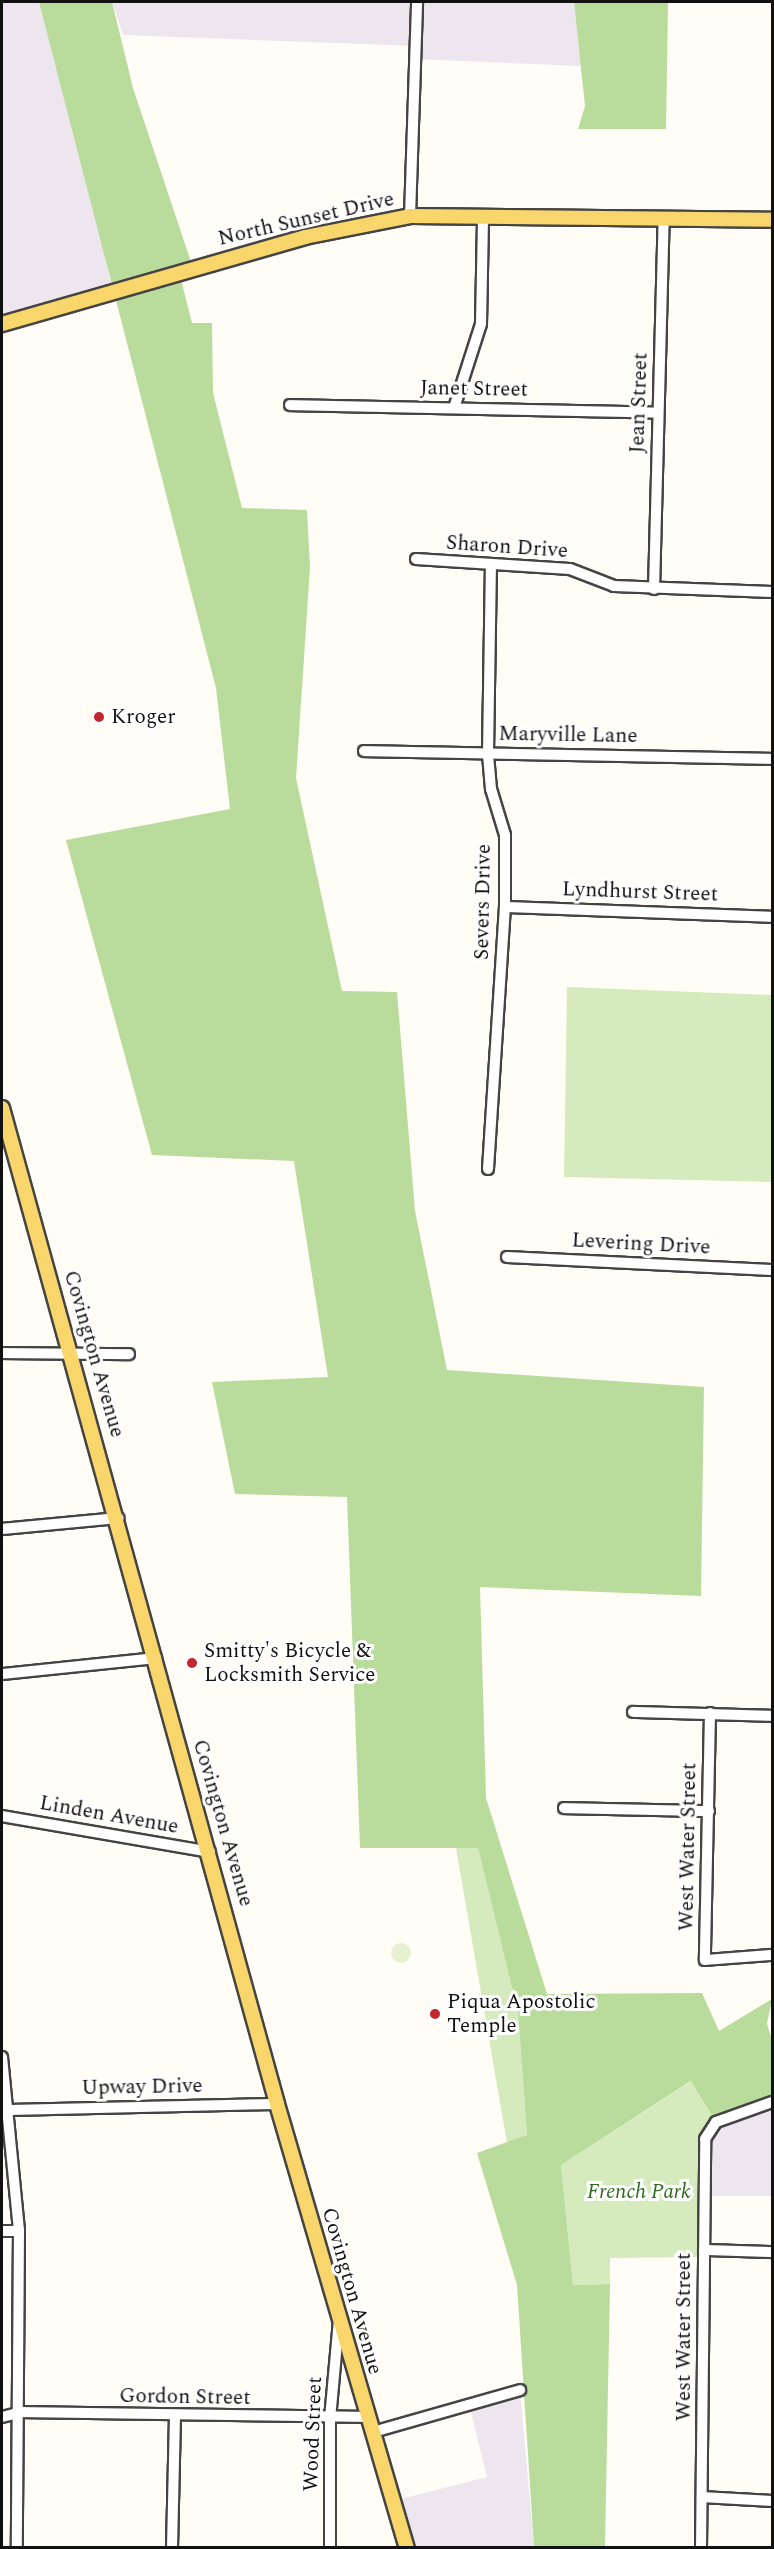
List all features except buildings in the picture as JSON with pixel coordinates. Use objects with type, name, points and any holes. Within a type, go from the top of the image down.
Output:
[{"type":"main road","name":"North Sunset Drive","points":[[2,324],[193,268],[410,216],[772,220]]},
{"type":"main road","name":"Covington Avenue","points":[[2,1108],[73,1354],[277,2104],[407,2547]]},
{"type":"street","points":[[410,216],[417,2]]},
{"type":"street","points":[[454,408],[481,324],[483,216]]},
{"type":"street","name":"Jean Street","points":[[654,589],[664,218]]},
{"type":"street","name":"Janet Street","points":[[290,405],[658,413]]},
{"type":"street","name":"Sharon Drive","points":[[416,559],[570,569],[614,586],[772,592]]},
{"type":"street","name":"Severs Drive","points":[[488,1169],[505,907],[505,835],[491,789],[488,753],[491,565]]},
{"type":"street","name":"Maryville Lane","points":[[364,751],[772,759]]},
{"type":"street","name":"Lyndhurst Street","points":[[505,907],[772,917]]},
{"type":"street","name":"Levering Drive","points":[[507,1257],[772,1270]]},
{"type":"street","points":[[2,1353],[129,1354]]},
{"type":"street","points":[[2,1529],[118,1518]]},
{"type":"street","points":[[2,1674],[156,1658]]},
{"type":"street","points":[[633,1712],[772,1716]]},
{"type":"street","name":"West Water Street","points":[[710,1713],[705,1960],[727,1961],[772,1955]]},
{"type":"street","points":[[564,1808],[709,1811]]},
{"type":"street","name":"Linden Avenue","points":[[2,1815],[210,1852]]},
{"type":"street","points":[[2,2057],[9,2110],[19,2231],[22,2412],[17,2547]]},
{"type":"street","name":"West Water Street","points":[[701,2547],[705,2150],[710,2128],[729,2115],[772,2102]]},
{"type":"street","name":"Upway Drive","points":[[9,2110],[277,2104]]},
{"type":"street","points":[[2,2231],[19,2231]]},
{"type":"street","points":[[704,2250],[772,2252]]},
{"type":"street","name":"Wood Street","points":[[330,2547],[330,2419],[339,2321]]},
{"type":"street","points":[[373,2432],[519,2390]]},
{"type":"street","name":"Gordon Street","points":[[2,2416],[22,2412],[330,2419],[367,2417]]},
{"type":"street","points":[[172,2547],[175,2416]]},
{"type":"street","points":[[702,2497],[772,2501]]},
{"type":"shaded area","points":[[2,2],[39,2],[89,181],[112,290],[2,324]]},
{"type":"shaded area","points":[[112,2],[574,2],[581,66],[415,59],[415,46],[123,35]]},
{"type":"shaded area","points":[[772,2102],[772,2196],[704,2196],[710,2129]]},
{"type":"shaded area","points":[[520,2390],[534,2547],[407,2547],[393,2501],[487,2477],[469,2404]]},
{"type":"green space","points":[[39,2],[112,2],[133,88],[193,268],[179,272],[192,323],[212,323],[213,393],[242,508],[307,510],[310,567],[296,778],[342,991],[397,992],[415,1211],[447,1370],[704,1387],[701,1596],[480,1587],[486,1798],[547,1994],[702,1993],[719,2031],[772,1999],[767,2024],[772,2040],[772,2102],[716,2122],[691,2081],[561,2165],[573,2285],[610,2284],[605,2547],[534,2547],[517,2285],[477,2153],[527,2135],[518,2013],[478,1848],[360,1848],[347,1497],[235,1494],[212,1382],[328,1377],[294,1161],[152,1155],[66,840],[230,809],[216,688]]},
{"type":"green space","points":[[574,2],[668,2],[666,129],[578,129],[585,106]]},
{"type":"green space","points":[[567,987],[772,995],[772,1182],[564,1177]]},
{"type":"green space","points":[[456,1848],[478,1848],[518,2013],[527,2135],[507,2143]]},
{"type":"green space","points":[[401,1943],[408,1946],[411,1953],[408,1960],[401,1963],[394,1960],[391,1953],[394,1946]]},
{"type":"green space","name":"French Park","points":[[692,2081],[716,2122],[710,2129],[704,2257],[610,2258],[610,2284],[573,2285],[561,2165]]},
{"type":"place","name":"Kroger","points":[[99,717]]},
{"type":"place","name":"Smitty's Bicycle & Locksmith Service","points":[[192,1663]]},
{"type":"place","name":"Piqua Apostolic Temple","points":[[435,2014]]}]
